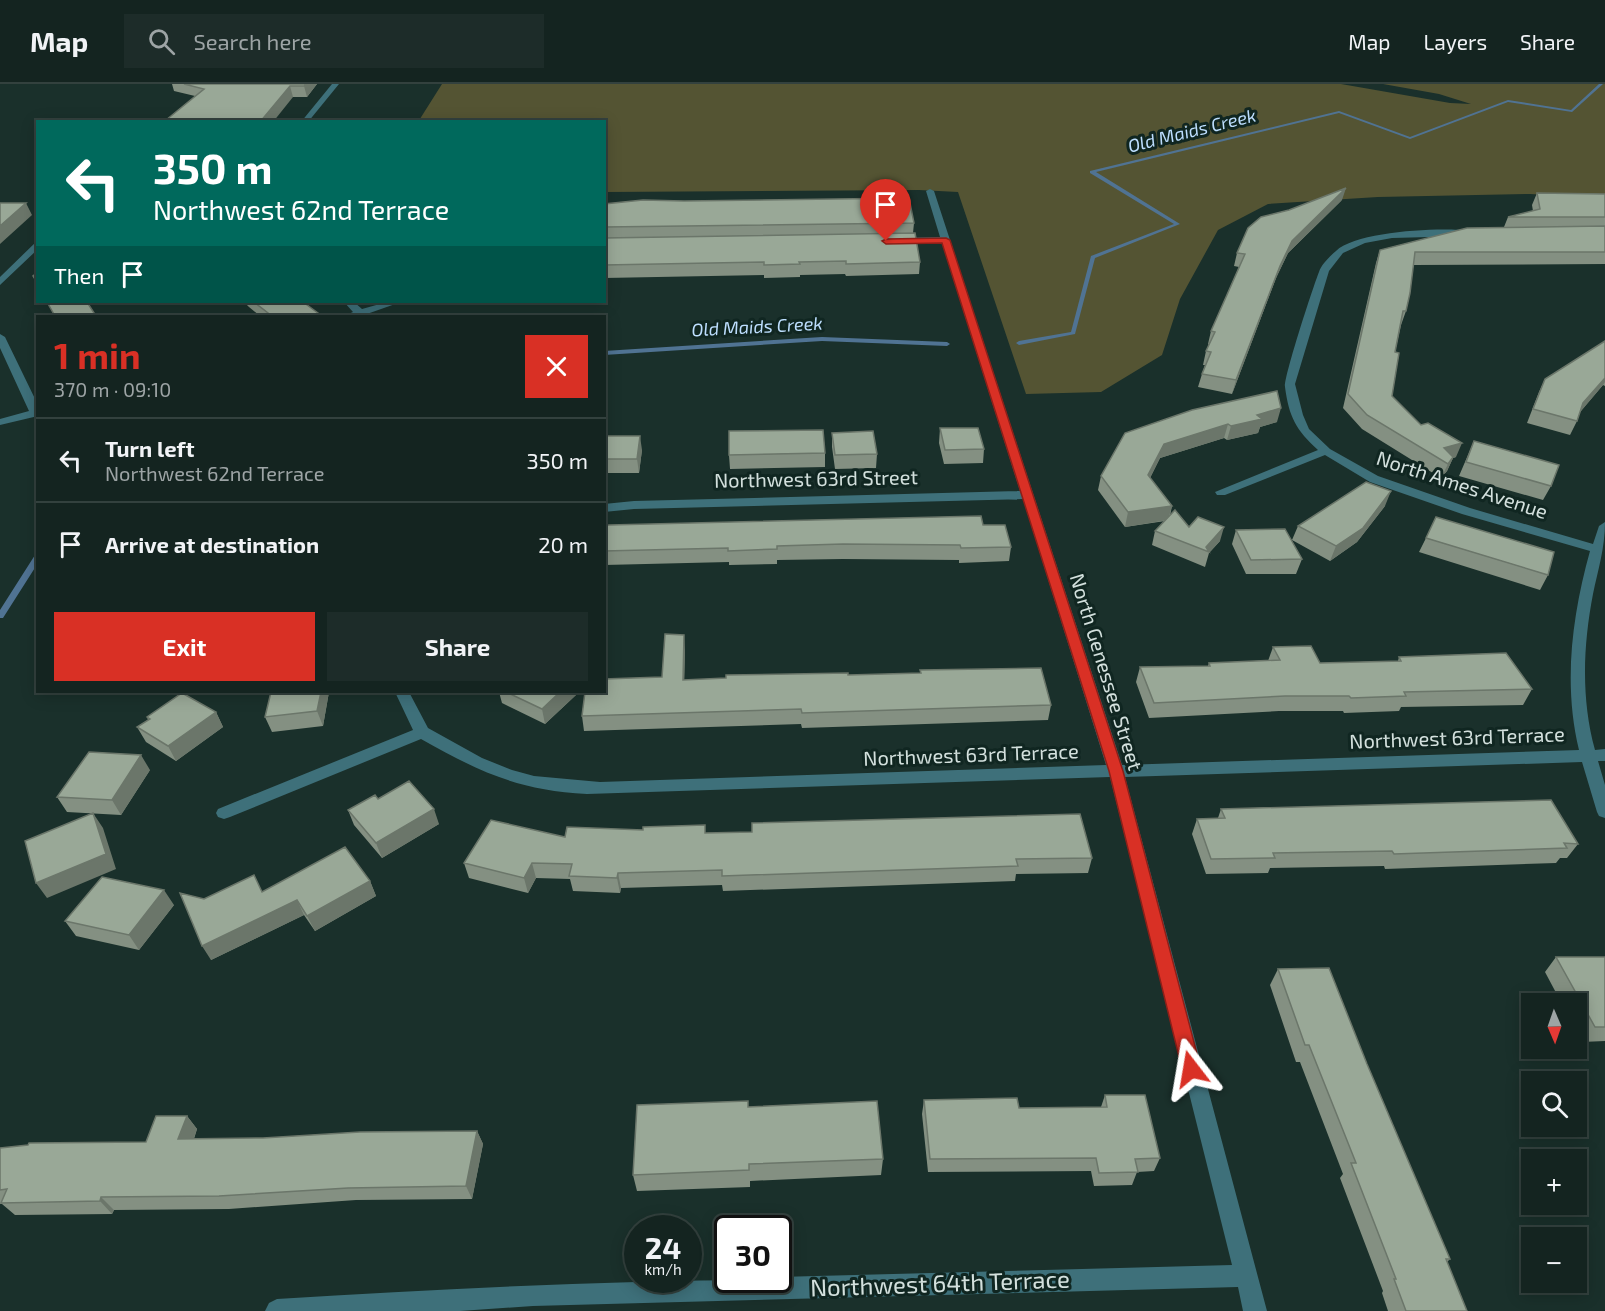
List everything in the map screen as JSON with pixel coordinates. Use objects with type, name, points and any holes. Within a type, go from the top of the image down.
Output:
[{"type":"street","points":[[306,120],[336,84]]},
{"type":"street","name":"North Genessee Street","points":[[930,191],[1116,771],[1244,1276],[1255,1311]]},
{"type":"street","name":"North Ames Avenue","points":[[1477,233],[1392,235],[1362,241],[1341,251],[1324,270],[1290,384],[1297,415],[1304,430],[1326,451],[1374,479],[1466,511],[1597,549]]},
{"type":"street","points":[[884,241],[946,240]]},
{"type":"street","points":[[0,282],[36,245]]},
{"type":"street","points":[[350,303],[360,313]]},
{"type":"street","points":[[353,315],[393,303]]},
{"type":"street","points":[[0,337],[36,412],[0,422]]},
{"type":"street","points":[[1221,492],[1326,451]]},
{"type":"street","name":"Northwest 63rd Street","points":[[606,508],[634,505],[1028,495]]},
{"type":"street","points":[[1605,526],[1597,549],[1578,651],[1580,717],[1588,755],[1605,812]]},
{"type":"street","points":[[224,813],[422,732],[402,693]]},
{"type":"street","name":"Northwest 63rd Terrace","points":[[422,732],[494,770],[516,778],[564,787],[600,788],[1605,755]]},
{"type":"street","name":"Northwest 64th Terrace","points":[[277,1311],[545,1295],[1244,1276]]},
{"type":"shaded area","points":[[442,84],[1341,84],[1450,103],[1471,104],[1439,94],[1383,84],[1605,84],[1605,198],[1530,194],[1378,197],[1268,204],[1218,230],[1180,299],[1162,355],[1101,392],[1026,394],[958,192],[919,190],[606,192],[606,120],[419,120]]},
{"type":"building","points":[[184,84],[306,84],[290,86],[262,120],[166,120],[204,89]]},
{"type":"building","points":[[1346,188],[1292,241],[1236,380],[1202,374],[1211,352],[1206,351],[1215,332],[1211,331],[1245,254],[1237,253],[1248,228],[1261,217],[1289,210]]},
{"type":"building","points":[[1537,193],[1605,194],[1605,217],[1508,217],[1540,209]]},
{"type":"building","points":[[909,198],[914,223],[606,227],[606,204],[643,200]]},
{"type":"building","points":[[0,203],[26,203],[0,226]]},
{"type":"building","points":[[1605,226],[1605,252],[1415,252],[1410,293],[1406,311],[1403,311],[1395,352],[1399,353],[1392,396],[1421,425],[1428,423],[1462,443],[1444,448],[1453,457],[1448,464],[1367,415],[1348,394],[1380,250],[1467,228]]},
{"type":"building","points":[[915,233],[920,262],[606,265],[606,238]]},
{"type":"building","points":[[48,303],[88,303],[95,315],[54,315]]},
{"type":"building","points":[[255,303],[304,303],[321,315],[271,315]]},
{"type":"building","points":[[1605,341],[1605,378],[1583,403],[1577,421],[1533,409],[1545,379]]},
{"type":"building","points":[[1277,391],[1281,408],[1257,415],[1262,419],[1231,426],[1228,424],[1164,444],[1148,475],[1172,506],[1128,512],[1101,476],[1125,433],[1192,410]]},
{"type":"building","points":[[940,428],[978,428],[984,449],[945,450]]},
{"type":"building","points":[[823,430],[825,453],[729,455],[729,431]]},
{"type":"building","points":[[873,431],[877,454],[835,455],[832,433]]},
{"type":"building","points":[[606,436],[640,436],[637,459],[606,459]]},
{"type":"building","points":[[1474,441],[1559,465],[1551,486],[1466,462]]},
{"type":"building","points":[[1366,482],[1391,491],[1363,528],[1336,546],[1298,526]]},
{"type":"building","points":[[1175,510],[1189,527],[1198,517],[1224,527],[1206,547],[1209,552],[1155,531]]},
{"type":"building","points":[[981,516],[983,525],[1005,525],[1011,547],[961,548],[960,545],[843,544],[777,546],[777,549],[728,551],[728,548],[606,551],[606,526]]},
{"type":"building","points":[[1436,517],[1554,552],[1548,575],[1426,538]]},
{"type":"building","points":[[1285,529],[1302,559],[1251,560],[1236,530]]},
{"type":"building","points":[[665,634],[684,635],[683,680],[726,678],[726,675],[848,673],[848,675],[921,673],[920,670],[1041,668],[1051,705],[802,713],[801,709],[582,716],[585,693],[606,693],[606,679],[662,677]]},
{"type":"building","points":[[1311,646],[1320,663],[1401,661],[1399,657],[1506,653],[1532,689],[1404,692],[1406,696],[1351,698],[1349,696],[1285,696],[1154,703],[1140,667],[1210,666],[1209,663],[1280,660],[1273,647]]},
{"type":"building","points":[[182,693],[216,712],[168,746],[137,727],[150,719],[147,717]]},
{"type":"building","points":[[271,693],[321,693],[317,711],[265,717]]},
{"type":"building","points":[[508,693],[559,693],[542,709]]},
{"type":"building","points":[[89,752],[141,755],[112,800],[57,797]]},
{"type":"building","points":[[409,781],[434,809],[376,843],[348,810],[375,795],[378,799]]},
{"type":"building","points":[[1551,800],[1578,844],[1564,843],[1567,848],[1394,854],[1392,851],[1273,853],[1275,858],[1211,859],[1197,819],[1225,818],[1221,809]]},
{"type":"building","points":[[93,813],[106,854],[36,883],[25,841]]},
{"type":"building","points":[[1080,814],[1092,858],[1016,859],[1018,866],[722,876],[722,870],[618,873],[617,878],[569,876],[572,864],[532,863],[524,878],[464,863],[491,820],[565,837],[567,827],[643,830],[643,827],[705,825],[705,833],[752,832],[752,823]]},
{"type":"building","points":[[345,847],[370,881],[307,916],[297,900],[202,946],[180,893],[204,899],[254,875],[262,892]]},
{"type":"building","points":[[102,877],[164,890],[129,935],[65,921]]},
{"type":"building","points":[[1556,957],[1605,957],[1605,1027],[1595,1027],[1587,1013],[1587,993],[1576,993]]},
{"type":"building","points":[[1329,968],[1450,1259],[1446,1259],[1467,1311],[1406,1311],[1351,1163],[1356,1163],[1309,1045],[1305,1045],[1278,969]]},
{"type":"building","points":[[1105,1095],[1145,1095],[1160,1158],[1135,1159],[1138,1172],[1099,1173],[1096,1158],[930,1159],[924,1100],[1017,1098],[1019,1108],[1107,1107]]},
{"type":"building","points":[[748,1101],[748,1107],[877,1101],[883,1159],[749,1164],[749,1170],[633,1175],[637,1105]]},
{"type":"building","points":[[156,1116],[187,1116],[178,1139],[263,1138],[360,1132],[477,1131],[466,1186],[348,1188],[219,1196],[101,1197],[100,1201],[1,1203],[7,1189],[0,1190],[0,1148],[28,1145],[29,1143],[146,1142]]},
{"type":"waterway","name":"Old Maids Creek","points":[[1019,343],[1073,333],[1093,257],[1178,224],[1092,172],[1339,112],[1410,138],[1508,101],[1572,111],[1601,84]]},
{"type":"waterway","name":"Old Maids Creek","points":[[606,353],[822,339],[947,344]]},
{"type":"waterway","name":"Old Maids Creek","points":[[0,616],[36,560]]},
{"type":"route","points":[[886,241],[946,240],[1116,771],[1191,1069]]}]
